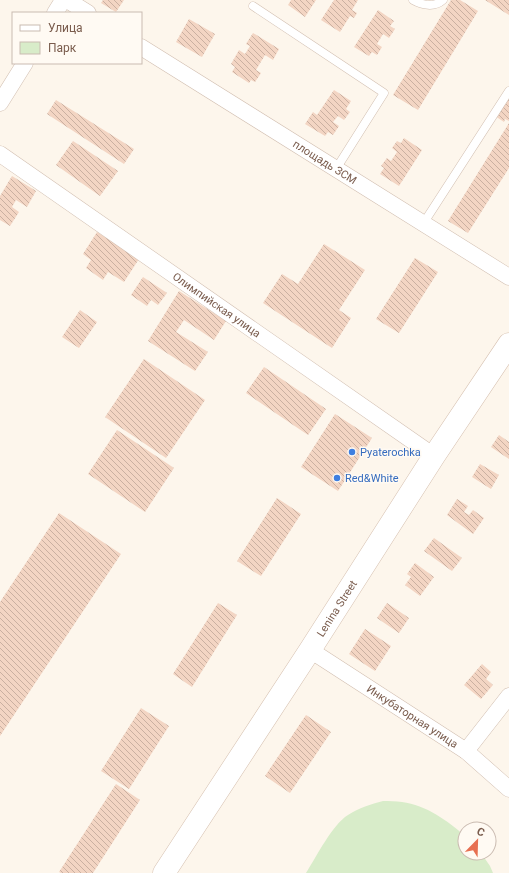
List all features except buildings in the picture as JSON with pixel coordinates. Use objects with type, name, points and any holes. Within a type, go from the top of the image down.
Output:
[{"type":"main road","name":"Lenina Street","points":[[164,873],[310,650],[434,456],[509,344]]},
{"type":"street","points":[[56,12],[63,0]]},
{"type":"street","points":[[67,0],[86,12]]},
{"type":"street","name":"площадь ЗСМ","points":[[142,48],[509,277]]},
{"type":"street","points":[[0,103],[24,64]]},
{"type":"street","name":"Олимпийская улица","points":[[0,154],[434,456]]},
{"type":"street","name":"Инкубаторная улица","points":[[310,650],[466,751],[509,789]]},
{"type":"street","points":[[466,751],[509,696]]},
{"type":"lane","points":[[413,0],[420,4],[432,5],[440,3],[442,0]]},
{"type":"lane","points":[[253,6],[384,92],[336,169]]},
{"type":"lane","points":[[423,224],[509,91]]},
{"type":"green space","points":[[383,801],[397,801],[420,806],[436,814],[457,830],[457,861],[487,861],[493,873],[306,873],[336,826],[348,815]]},
{"type":"place","name":"Pyaterochka","points":[[352,452]]},
{"type":"place","name":"Red&White","points":[[337,478]]}]
